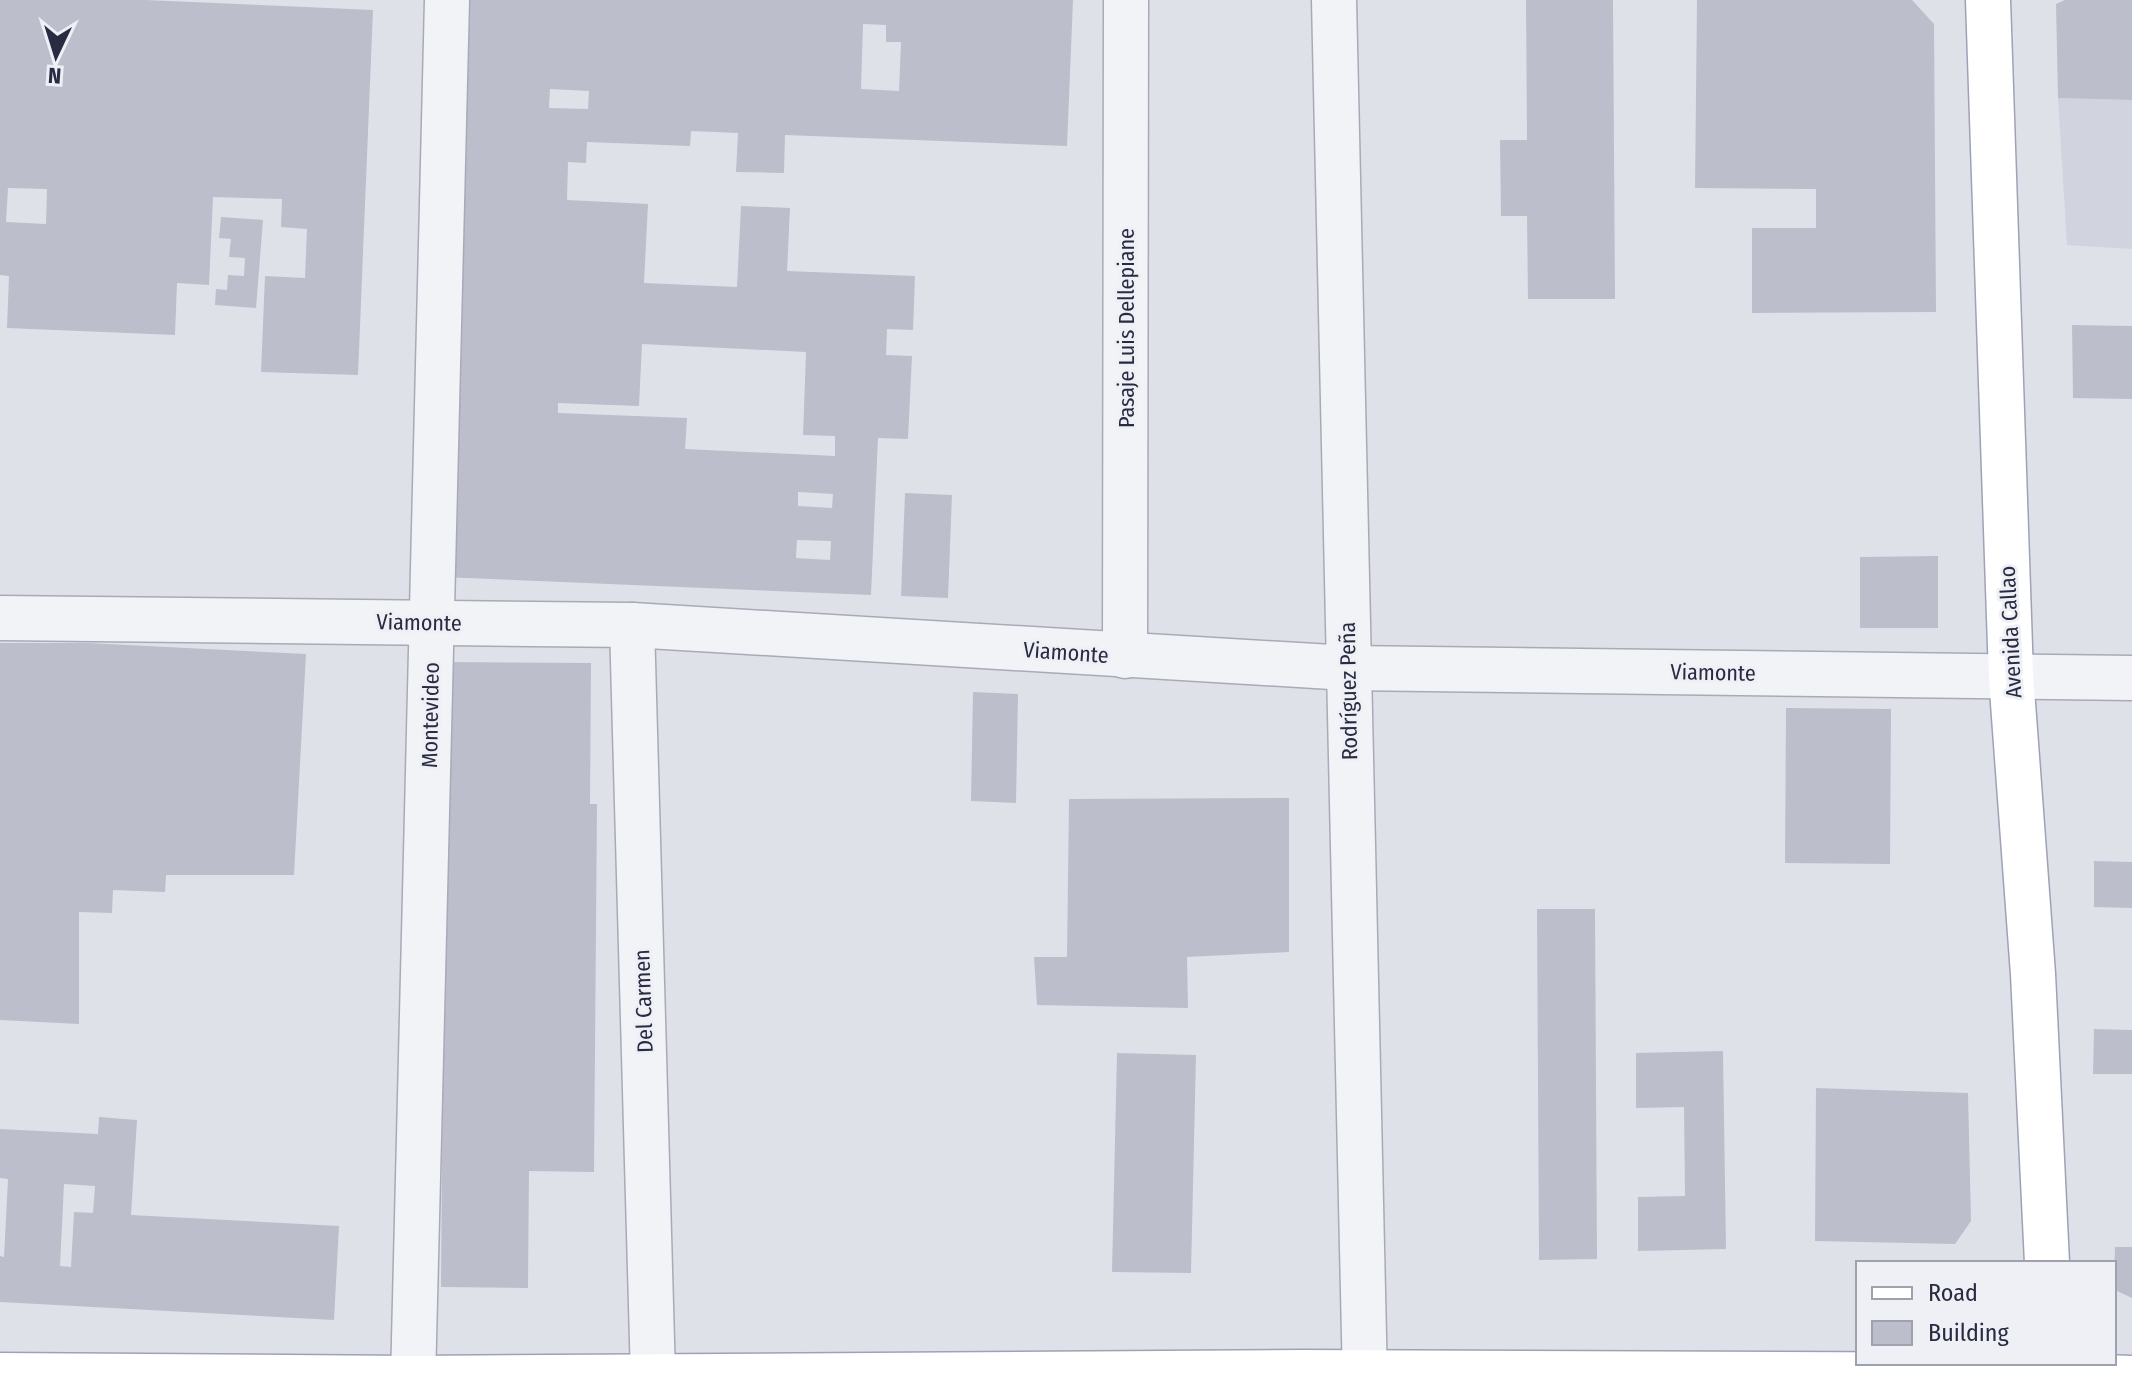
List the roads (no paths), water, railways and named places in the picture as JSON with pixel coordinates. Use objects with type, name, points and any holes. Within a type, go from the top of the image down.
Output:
[{"type":"main road","name":"Avenida Callao","points":[[1988,0],[2011,676],[2033,974],[2047,1261]]},
{"type":"main road","points":[[0,1375],[413,1380],[2052,1373],[2132,1378]]},
{"type":"street","name":"Montevideo","points":[[413,1380],[447,0]]},
{"type":"street","name":"Pasaje Luis Dellepiane","points":[[1125,656],[1126,0]]},
{"type":"street","name":"Rodríguez Peña","points":[[1334,0],[1364,1377]]},
{"type":"street","name":"Viamonte","points":[[0,618],[632,625],[1348,668],[2132,678]]},
{"type":"street","name":"Del Carmen","points":[[632,625],[653,1377]]}]
